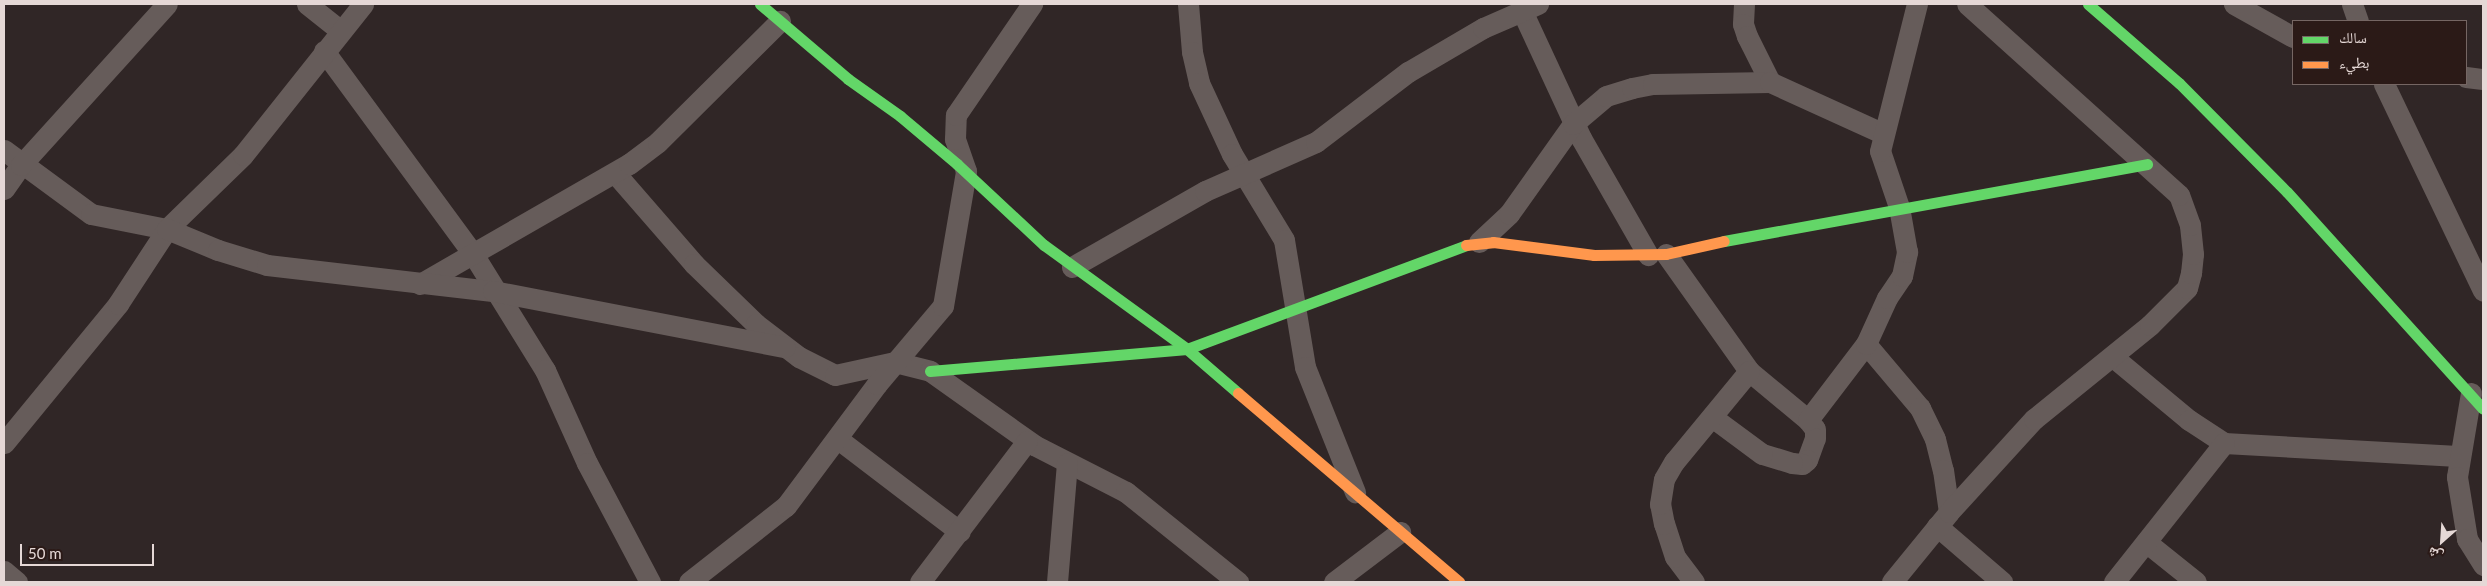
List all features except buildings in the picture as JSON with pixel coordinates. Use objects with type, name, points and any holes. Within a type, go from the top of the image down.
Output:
[{"type":"main road","points":[[760,4],[966,172],[1037,239],[1072,267],[1187,349],[1459,582]]},
{"type":"main road","points":[[2088,4],[2179,83],[2287,192],[2477,401]]},
{"type":"main road","points":[[930,371],[1187,349],[1296,310],[1397,268],[1479,242],[1594,255],[1657,254],[1724,239],[2146,164]]},
{"type":"street","points":[[4,189],[21,165],[167,4]]},
{"type":"street","points":[[307,4],[341,31]]},
{"type":"street","points":[[4,443],[118,304],[167,229],[243,155],[363,4]]},
{"type":"street","points":[[689,582],[704,567],[786,506],[895,362],[943,306],[966,172],[955,139],[956,115],[1032,4]]},
{"type":"street","points":[[1188,4],[1192,52],[1199,83],[1243,172],[1284,240],[1307,374],[1355,492]]},
{"type":"street","points":[[1744,4],[1743,24],[1770,82]]},
{"type":"street","points":[[1808,420],[1866,344],[1887,298],[1902,276],[1907,252],[1900,207],[1880,151],[1882,133],[1902,70],[1917,4]]},
{"type":"street","points":[[1892,582],[1943,519],[2034,419],[2113,357],[2187,288],[2191,273],[2193,254],[2190,225],[2179,195],[1967,4]]},
{"type":"street","points":[[2234,4],[2292,36]]},
{"type":"street","points":[[2352,4],[2358,20]]},
{"type":"street","points":[[1072,267],[1243,172],[1326,136],[1408,72],[1483,28],[1530,7],[1573,124],[1657,254],[1749,371],[1808,420],[1815,429],[1816,438],[1808,460],[1802,464],[1762,454],[1712,416]]},
{"type":"street","points":[[418,284],[615,173],[658,142],[780,21]]},
{"type":"street","points":[[324,51],[472,254],[493,291],[551,379],[586,463],[650,582]]},
{"type":"street","points":[[2467,77],[2483,79]]},
{"type":"street","points":[[1479,242],[1509,214],[1573,124],[1606,96],[1632,88],[1653,84],[1770,82],[1882,133]]},
{"type":"street","points":[[2384,85],[2483,291]]},
{"type":"street","points":[[4,150],[21,165],[91,214],[167,229],[218,250],[267,265],[418,284],[493,291],[786,347]]},
{"type":"street","points":[[615,173],[694,264],[756,324],[786,347],[835,375],[895,362],[930,371],[1027,441],[1126,492],[1238,582]]},
{"type":"street","points":[[1866,344],[1920,408],[1935,439],[1943,470],[1943,519],[2002,582]]},
{"type":"street","points":[[2113,357],[2189,420],[2224,443],[2458,456]]},
{"type":"street","points":[[1694,582],[1675,557],[1660,504],[1664,479],[1674,462],[1749,371]]},
{"type":"street","points":[[2477,401],[2458,456],[2459,499],[2467,539],[2483,565]]},
{"type":"street","points":[[838,439],[960,532]]},
{"type":"street","points":[[920,582],[960,532],[1027,441]]},
{"type":"street","points":[[2114,582],[2224,443]]},
{"type":"street","points":[[1057,582],[1067,463]]},
{"type":"street","points":[[1334,582],[1400,532]]},
{"type":"street","points":[[2146,542],[2196,582]]},
{"type":"street","points":[[4,571],[17,582]]},
{"type":"traffic: fast","points":[[760,4],[848,79],[900,116],[957,164],[1044,245],[1187,349],[1238,393]]},
{"type":"traffic: fast","points":[[2088,4],[2179,83],[2287,192],[2483,409]]},
{"type":"traffic: fast","points":[[1724,241],[2147,164]]},
{"type":"traffic: fast","points":[[930,371],[1187,349],[1466,245]]},
{"type":"traffic: slow","points":[[1466,245],[1493,242],[1594,255],[1666,254],[1724,241]]},
{"type":"traffic: slow","points":[[1238,393],[1459,582]]}]
